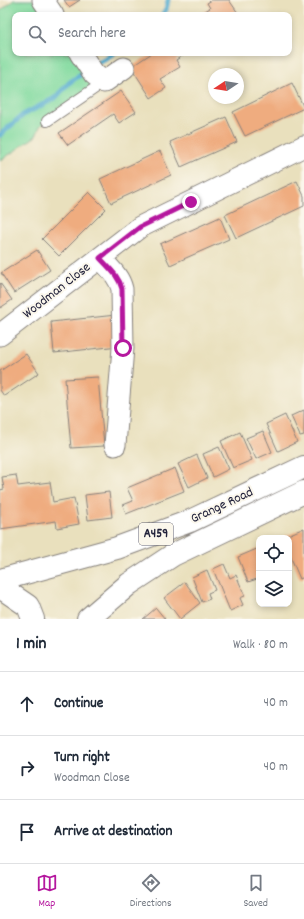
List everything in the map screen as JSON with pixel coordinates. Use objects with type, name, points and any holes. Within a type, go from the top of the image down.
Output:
[{"type":"main road","name":"Grange Road","points":[[0,580],[117,548],[190,522],[304,467]]},
{"type":"main road","name":"Grange Road","points":[[88,619],[129,584],[173,555],[304,492]]},
{"type":"main road","points":[[0,589],[3,589],[28,606],[33,619]]},
{"type":"street","points":[[43,0],[51,12]]},
{"type":"street","points":[[91,67],[124,68]]},
{"type":"street","name":"Woodman Close","points":[[0,335],[140,227],[304,146]]},
{"type":"street","points":[[100,258],[117,276],[121,283],[122,289],[123,348],[115,445]]},
{"type":"lane","points":[[47,121],[91,67]]},
{"type":"green space","points":[[14,0],[33,0],[43,12],[12,12],[12,56],[73,56],[94,85],[40,126],[36,136],[0,161],[0,11]]},
{"type":"building","points":[[64,0],[80,0],[69,7]]},
{"type":"building","points":[[212,0],[229,0],[237,12],[204,12],[210,8],[207,3]]},
{"type":"building","points":[[148,56],[182,56],[176,60],[180,67],[160,79],[166,88],[151,98],[131,67]]},
{"type":"building","points":[[292,83],[304,108],[245,136],[233,112]]},
{"type":"building","points":[[121,91],[136,112],[119,123],[113,114],[68,145],[59,133]]},
{"type":"building","points":[[226,117],[237,142],[181,167],[170,142]]},
{"type":"building","points":[[160,151],[171,175],[111,203],[100,179]]},
{"type":"building","points":[[297,181],[304,196],[304,206],[236,238],[225,215]]},
{"type":"building","points":[[89,192],[106,209],[59,256],[42,239]]},
{"type":"building","points":[[220,217],[229,239],[170,265],[160,244]]},
{"type":"building","points":[[37,250],[50,270],[14,293],[1,273]]},
{"type":"building","points":[[0,283],[12,300],[0,308]]},
{"type":"building","points":[[116,315],[119,346],[54,353],[51,322]]},
{"type":"building","points":[[26,354],[39,373],[4,396],[0,390],[0,371]]},
{"type":"building","points":[[98,377],[104,446],[71,448],[65,379]]},
{"type":"building","points":[[304,410],[304,435],[300,436],[291,416]]},
{"type":"building","points":[[285,415],[297,442],[278,451],[266,424]]},
{"type":"building","points":[[263,431],[272,452],[256,459],[246,438]]},
{"type":"building","points":[[240,432],[252,460],[233,468],[221,441]]},
{"type":"building","points":[[219,447],[229,469],[213,477],[203,454]]},
{"type":"building","points":[[197,455],[207,478],[189,487],[178,464]]},
{"type":"building","points":[[175,468],[184,491],[126,514],[123,505],[133,501],[127,488]]},
{"type":"building","points":[[16,475],[18,486],[50,482],[53,502],[74,498],[79,524],[57,528],[56,521],[0,529],[0,490],[4,489],[2,477]]},
{"type":"building","points":[[109,492],[112,517],[88,520],[85,495]]},
{"type":"building","points":[[304,528],[304,577],[300,579],[292,560],[292,535],[288,535]]},
{"type":"building","points":[[256,549],[256,579],[248,582],[238,557]]},
{"type":"building","points":[[224,564],[230,578],[236,575],[245,596],[240,598],[243,605],[230,611],[213,569]]},
{"type":"building","points":[[207,570],[215,590],[208,593],[210,599],[202,602],[192,577]]},
{"type":"building","points":[[185,582],[200,603],[180,619],[164,598]]},
{"type":"building","points":[[156,608],[165,619],[143,619]]},
{"type":"waterway","points":[[164,12],[168,0]]},
{"type":"waterway","points":[[94,65],[109,56]]},
{"type":"waterway","points":[[0,135],[23,115],[55,98],[70,82],[86,71]]},
{"type":"route","points":[[123,348],[121,283],[117,276],[100,258],[140,227],[191,202]]}]
